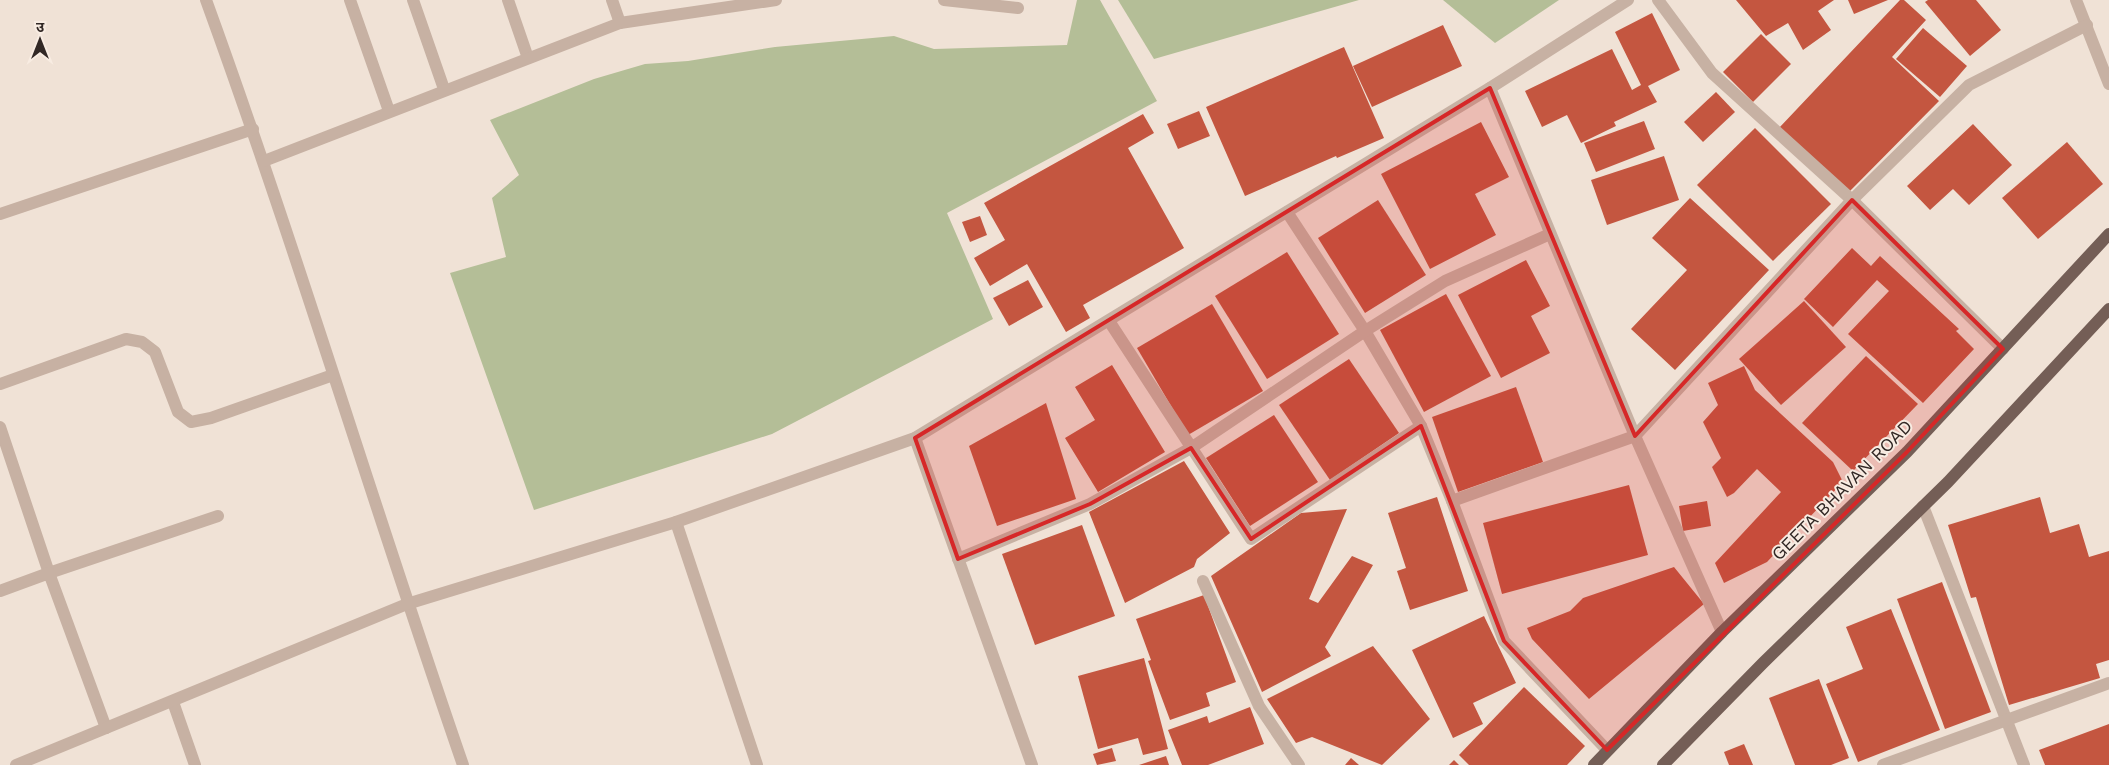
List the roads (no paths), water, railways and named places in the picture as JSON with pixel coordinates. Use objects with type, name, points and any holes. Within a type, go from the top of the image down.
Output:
[{"type":"main road","name":"GEETA BHAVAN ROAD","points":[[1594,765],[1722,632],[1907,452],[2109,234]]},
{"type":"main road","points":[[1663,765],[1763,663],[1923,506],[2109,309]]},
{"type":"street","points":[[206,0],[264,161],[407,604],[463,765]]},
{"type":"street","points":[[350,0],[389,111]]},
{"type":"street","points":[[413,0],[444,89]]},
{"type":"street","points":[[508,0],[528,58]]},
{"type":"street","points":[[612,0],[620,22]]},
{"type":"street","points":[[264,161],[444,89],[620,22],[776,0]]},
{"type":"street","points":[[944,0],[1018,8]]},
{"type":"street","points":[[16,765],[173,702],[407,604],[676,522],[916,438],[1490,88],[1628,0]]},
{"type":"street","points":[[1658,0],[1712,73],[1852,200],[2003,349]]},
{"type":"street","points":[[2076,0],[2109,84]]},
{"type":"street","points":[[1452,501],[1634,436],[1852,200],[1969,85],[2087,25]]},
{"type":"street","points":[[1490,88],[1634,436],[1722,632]]},
{"type":"street","points":[[0,214],[253,129]]},
{"type":"street","points":[[1287,212],[1365,331],[1421,426],[1452,501],[1504,641],[1607,750]]},
{"type":"street","points":[[958,559],[1090,504],[1191,448],[1365,331],[1445,281],[1550,234]]},
{"type":"street","points":[[1109,320],[1251,539],[1421,426]]},
{"type":"street","points":[[0,384],[126,339],[142,342],[155,352],[178,412],[191,422],[211,418],[333,375]]},
{"type":"street","points":[[0,427],[49,573],[106,728]]},
{"type":"street","points":[[916,438],[1032,765]]},
{"type":"street","points":[[1923,506],[2024,765]]},
{"type":"street","points":[[0,591],[218,516]]},
{"type":"street","points":[[676,522],[757,765]]},
{"type":"street","points":[[1203,581],[1259,706],[1299,765]]},
{"type":"street","points":[[1883,765],[2109,683]]},
{"type":"street","points":[[173,702],[194,765]]}]
